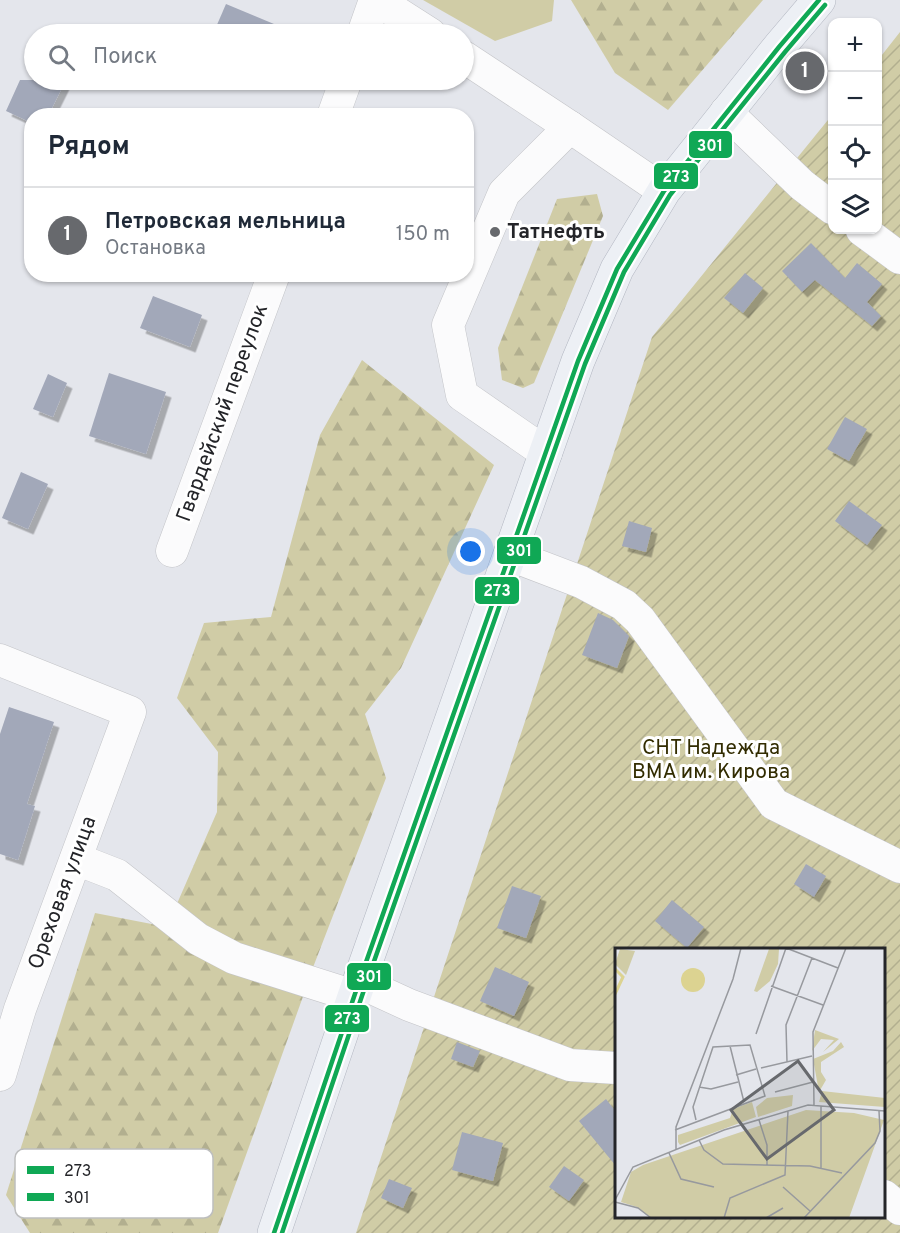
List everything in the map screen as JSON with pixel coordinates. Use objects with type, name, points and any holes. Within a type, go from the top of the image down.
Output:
[{"type":"main road","points":[[274,1233],[356,989],[578,361],[617,269],[664,191],[819,0]]},
{"type":"street","points":[[367,24],[376,0],[414,24]]},
{"type":"street","points":[[474,64],[664,191]]},
{"type":"street","points":[[336,108],[342,90]]},
{"type":"street","points":[[726,112],[802,185],[828,205]]},
{"type":"street","points":[[474,264],[504,193],[570,127]]},
{"type":"street","points":[[867,234],[900,258]]},
{"type":"street","name":"Гвардейский переулок","points":[[172,551],[271,282]]},
{"type":"street","points":[[466,282],[448,325],[462,394],[546,453]]},
{"type":"street","points":[[510,555],[581,582],[624,605],[640,620],[774,804],[900,867]]},
{"type":"street","name":"Ореховая улица","points":[[0,660],[130,712],[76,859],[10,1006],[0,1075]]},
{"type":"street","points":[[76,859],[117,875],[198,939],[234,958],[409,1005],[570,1065],[615,1068]]},
{"type":"street","points":[[885,1197],[900,1209]]},
{"type":"green space","points":[[423,0],[554,0],[552,21],[495,41],[474,29],[474,24],[465,24]]},
{"type":"green space","points":[[571,0],[763,0],[668,110],[615,73]]},
{"type":"green space","name":"СНТ Надежда ВМА им. Кирова","points":[[900,32],[900,1233],[356,1233],[652,337],[828,120],[828,234],[882,234],[882,55]]},
{"type":"green space","points":[[597,194],[603,216],[534,383],[523,388],[502,380],[498,348],[557,199]]},
{"type":"green space","points":[[362,360],[494,465],[401,668],[365,714],[386,778],[312,970],[239,947],[176,906],[217,812],[218,752],[177,698],[204,623],[271,617],[320,435]]},
{"type":"green space","points":[[95,913],[167,927],[305,991],[218,1233],[30,1233],[21,1218],[213,1218],[213,1149],[21,1149]]},
{"type":"green space","points":[[15,1166],[15,1209],[6,1195]]},
{"type":"building","points":[[226,4],[274,24],[217,24]]},
{"type":"building","points":[[20,80],[24,80],[24,90],[61,90],[52,108],[24,108],[24,119],[6,111]]},
{"type":"building","points":[[811,243],[845,278],[857,263],[882,284],[867,302],[881,316],[872,326],[815,280],[802,292],[782,271]]},
{"type":"building","points":[[745,273],[763,288],[743,313],[724,298]]},
{"type":"building","points":[[153,296],[202,315],[190,347],[140,328]]},
{"type":"building","points":[[109,373],[166,392],[146,454],[89,436]]},
{"type":"building","points":[[48,374],[67,383],[53,417],[33,409]]},
{"type":"building","points":[[845,417],[867,429],[849,461],[827,449]]},
{"type":"building","points":[[21,472],[48,484],[28,529],[2,518]]},
{"type":"building","points":[[849,501],[882,525],[867,545],[835,521]]},
{"type":"building","points":[[629,521],[652,528],[646,552],[622,546]]},
{"type":"building","points":[[598,613],[613,620],[629,636],[617,668],[582,655]]},
{"type":"building","points":[[9,707],[54,722],[27,804],[35,806],[18,860],[0,854],[0,734]]},
{"type":"building","points":[[806,864],[826,876],[814,897],[794,884]]},
{"type":"building","points":[[512,886],[541,896],[526,938],[497,928]]},
{"type":"building","points":[[672,900],[704,927],[687,948],[655,921]]},
{"type":"building","points":[[495,967],[529,982],[514,1016],[480,1001]]},
{"type":"building","points":[[457,1042],[480,1051],[473,1067],[451,1059]]},
{"type":"building","points":[[606,1099],[615,1111],[615,1165],[579,1121]]},
{"type":"building","points":[[462,1132],[503,1143],[493,1181],[452,1170]]},
{"type":"building","points":[[564,1166],[584,1180],[569,1201],[549,1187]]},
{"type":"building","points":[[389,1179],[412,1188],[403,1208],[381,1198]]},
{"type":"transit line","name":"273","points":[[274,1233],[359,982],[578,361],[617,269],[664,191],[819,0]]},
{"type":"transit line","name":"301","points":[[282,1233],[366,984],[585,364],[624,272],[670,195],[825,5]]},
{"type":"place","name":"Петровская мельница","points":[[805,71]]},
{"type":"place","name":"Татнефть","points":[[495,232]]}]
